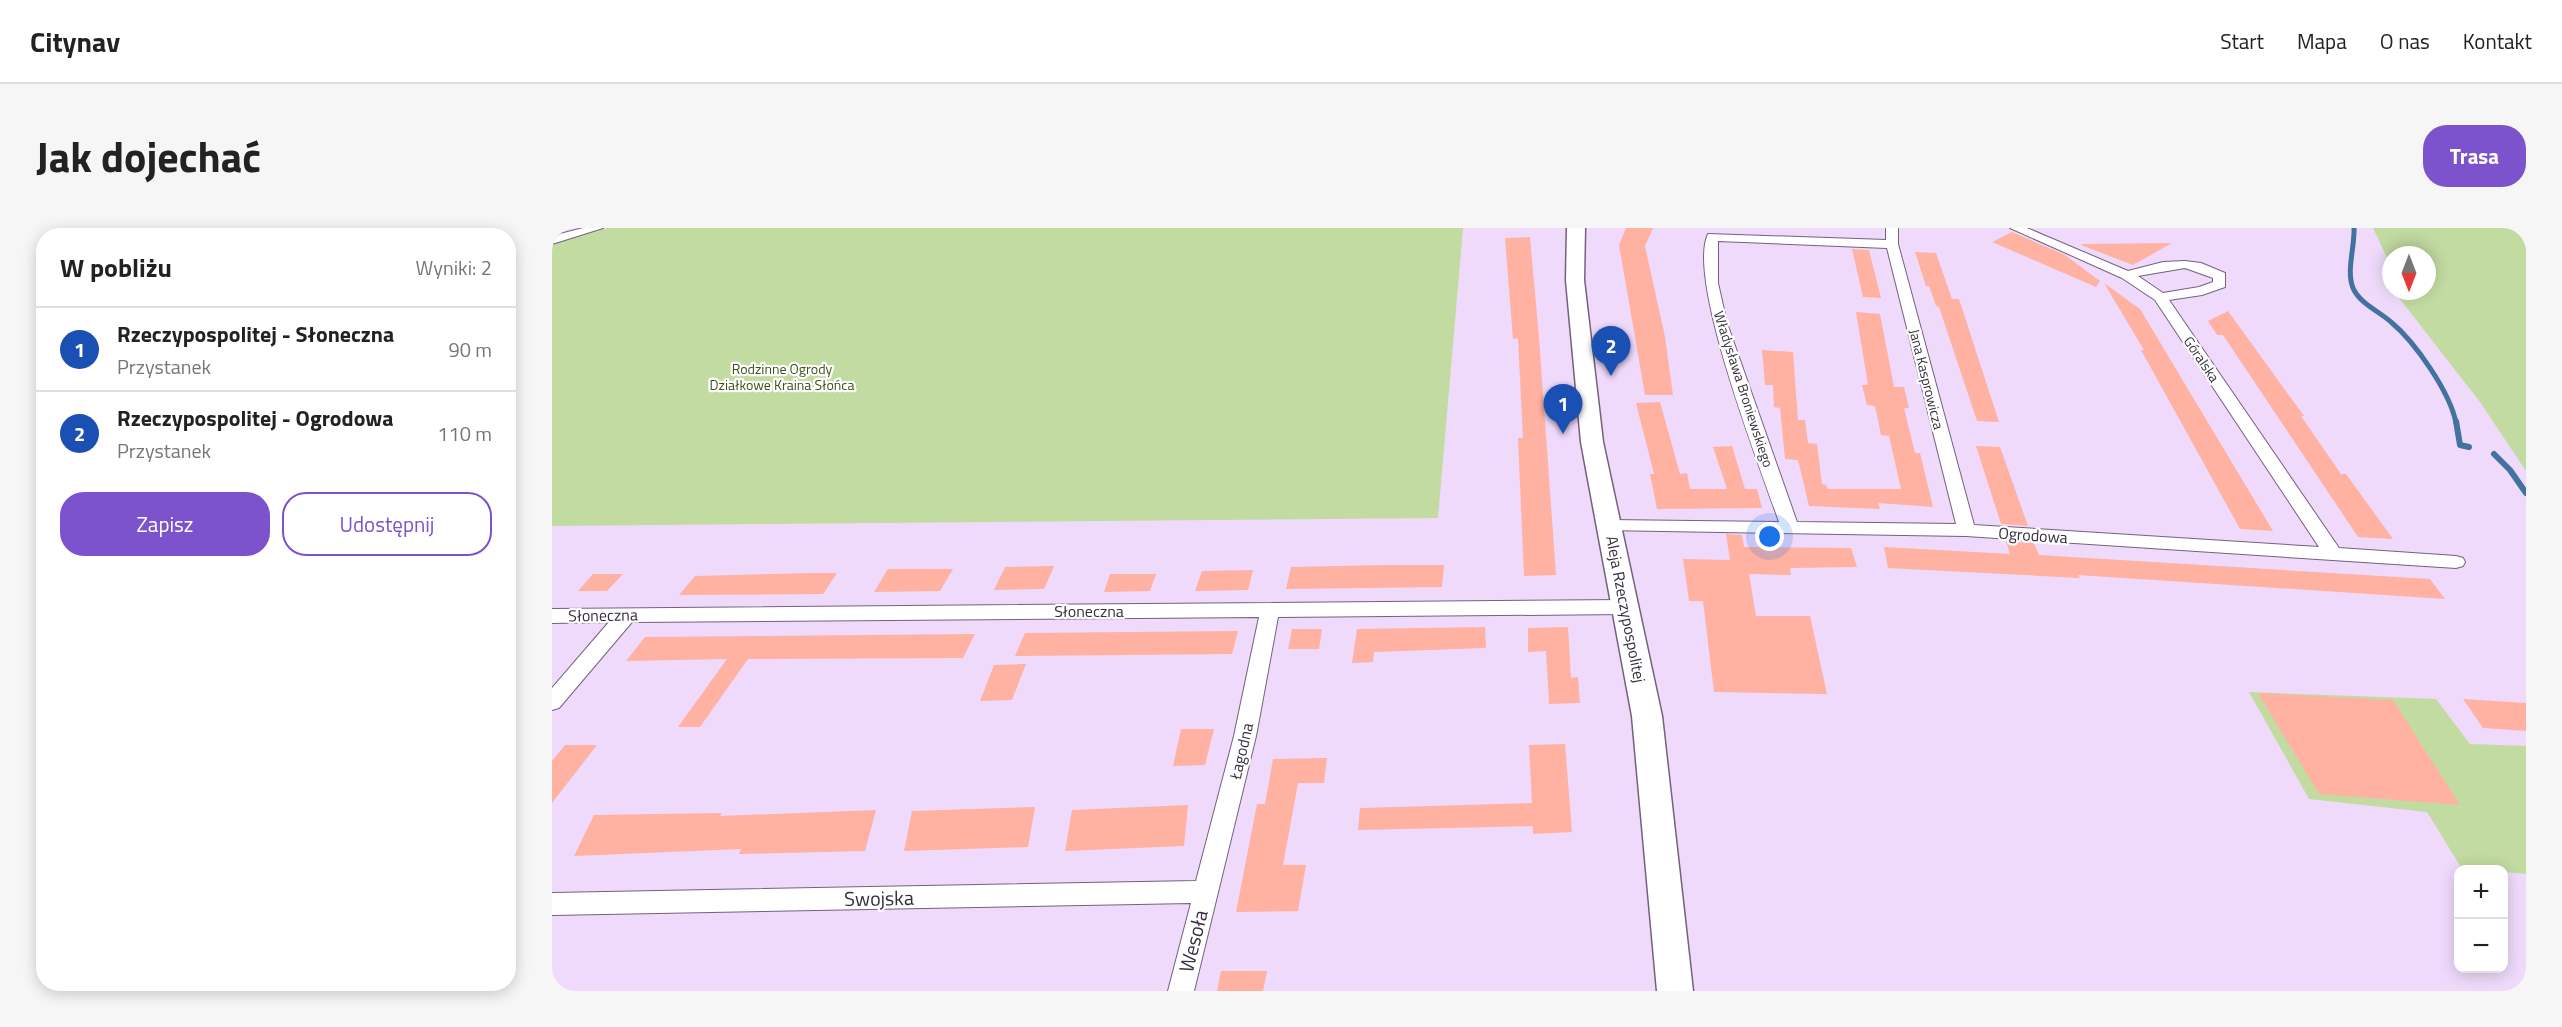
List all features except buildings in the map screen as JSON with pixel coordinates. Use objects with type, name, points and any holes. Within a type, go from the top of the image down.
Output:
[{"type":"street","points":[[552,240],[597,228]]},
{"type":"street","name":"Aleja Rzeczypospolitej","points":[[1576,228],[1575,280],[1592,442],[1647,716],[1675,991]]},
{"type":"street","name":"Góralska","points":[[2016,228],[2127,275],[2160,297],[2333,554]]},
{"type":"street","name":"Władysława Broniewskiego","points":[[1790,528],[1720,322],[1711,283],[1712,237],[1892,236]]},
{"type":"street","name":"Jana Kasprowicza","points":[[1892,236],[1966,531]]},
{"type":"street","points":[[2127,275],[2165,265],[2202,265],[2220,276],[2220,284],[2202,291],[2160,297]]},
{"type":"street","name":"Ogrodowa","points":[[1609,526],[1966,531],[2456,562]]},
{"type":"street","name":"Słoneczna","points":[[552,616],[1626,607]]},
{"type":"street","name":"Łagodna","points":[[1205,892],[1245,736],[1270,610]]},
{"type":"street","points":[[552,702],[627,615]]},
{"type":"street","name":"Swojska","points":[[552,904],[1205,892]]},
{"type":"street","name":"Wesoła","points":[[1181,991],[1205,892]]},
{"type":"green space","name":"Rodzinne Ogrody Działkowe Kraina Słońca","points":[[607,228],[1463,228],[1438,518],[552,526],[552,243]]},
{"type":"green space","points":[[2373,228],[2526,228],[2526,471],[2480,402],[2401,300],[2436,300],[2436,246],[2382,247]]},
{"type":"green space","points":[[2249,692],[2436,699],[2470,744],[2526,746],[2526,874],[2508,872],[2508,865],[2460,865],[2427,812],[2309,799]]},
{"type":"waterway","points":[[2354,228],[2350,274],[2356,294],[2400,331],[2421,355],[2447,397],[2456,423]]},
{"type":"waterway","points":[[2456,421],[2460,445],[2469,447]]},
{"type":"waterway","points":[[2494,454],[2510,470],[2526,493]]},
{"type":"place","name":"Rzeczypospolitej - Ogrodowa","points":[[1611,376]]},
{"type":"place","name":"Rzeczypospolitej - Słoneczna","points":[[1563,434]]}]
